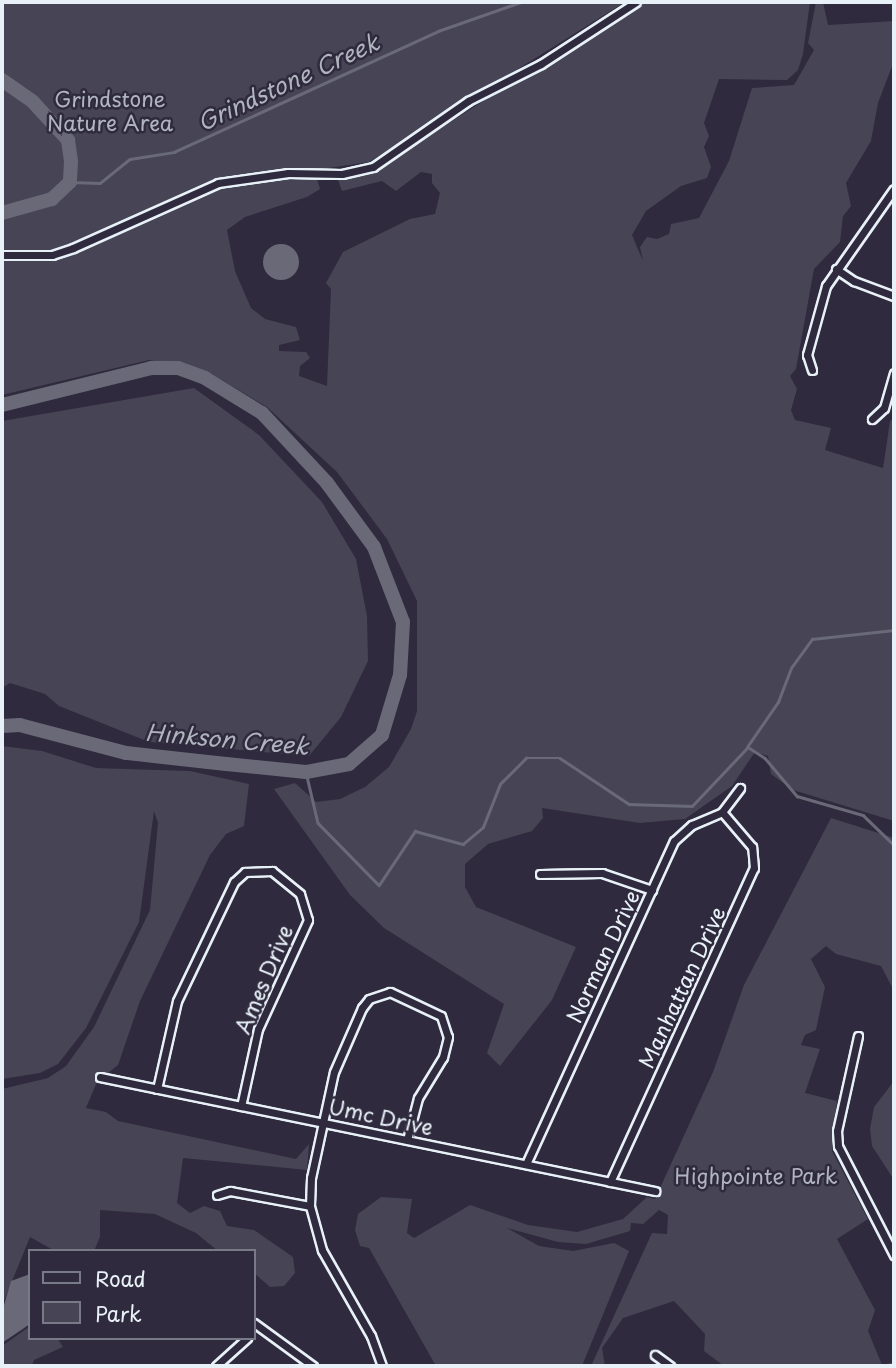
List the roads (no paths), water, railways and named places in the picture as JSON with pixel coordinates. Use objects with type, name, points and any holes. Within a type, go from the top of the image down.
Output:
[{"type":"street","points":[[2,256],[52,255],[73,248],[218,183],[288,173],[342,174],[373,167],[468,101],[541,64],[636,2]]},
{"type":"street","points":[[812,370],[807,355],[826,286],[836,268],[894,189]]},
{"type":"street","points":[[836,268],[853,281],[894,296]]},
{"type":"street","points":[[872,419],[884,408],[894,373]]},
{"type":"street","name":"Norman Drive","points":[[526,1164],[681,832],[722,812],[740,788]]},
{"type":"street","name":"Manhattan Drive","points":[[610,1182],[754,868],[752,847],[722,812]]},
{"type":"street","name":"Ames Drive","points":[[157,1088],[177,1001],[234,882],[257,869],[282,875],[300,894],[308,920],[258,1029],[241,1105]]},
{"type":"street","points":[[540,874],[602,873],[652,890]]},
{"type":"street","points":[[382,1366],[371,1336],[322,1250],[310,1206],[334,1072],[362,1008],[378,994],[401,993],[440,1016],[448,1037],[443,1057],[418,1098],[407,1140]]},
{"type":"street","points":[[858,1036],[837,1132],[838,1146],[894,1255]]},
{"type":"street","name":"Umc Drive","points":[[100,1077],[655,1191]]},
{"type":"street","points":[[217,1195],[230,1191],[310,1206]]},
{"type":"street","points":[[886,1242],[894,1239]]},
{"type":"street","points":[[256,1327],[313,1366]]},
{"type":"street","points":[[215,1366],[245,1340]]},
{"type":"street","points":[[655,1355],[670,1366]]},
{"type":"water","points":[[281,244],[294,249],[299,262],[294,275],[281,280],[268,275],[263,262],[268,249]]},
{"type":"water","points":[[28,1275],[28,1325],[2,1343],[2,1312],[11,1281]]},
{"type":"waterway","name":"Grindstone Creek","points":[[70,182],[100,183],[130,159],[174,152],[438,31],[521,2]]},
{"type":"waterway","name":"Hinkson Creek","points":[[2,80],[33,102],[68,140],[71,161],[70,182],[52,199],[2,213]]},
{"type":"waterway","name":"Hinkson Creek","points":[[2,405],[151,368],[178,368],[205,378],[262,413],[327,483],[374,547],[403,622],[400,675],[382,735],[349,764],[306,772],[226,764],[126,753],[20,725],[2,726]]},
{"type":"waterway","points":[[747,747],[778,702],[791,668],[812,639],[894,630]]},
{"type":"waterway","points":[[306,772],[318,823],[379,885],[415,831],[463,844],[483,827],[500,784],[526,758],[560,758],[629,804],[692,806],[748,747],[765,758],[797,796],[863,815],[894,845]]},
{"type":"park label","name":"Grindstone Nature Area","points":[[110,110]]},
{"type":"park label","name":"Highpointe Park","points":[[756,1175]]}]
